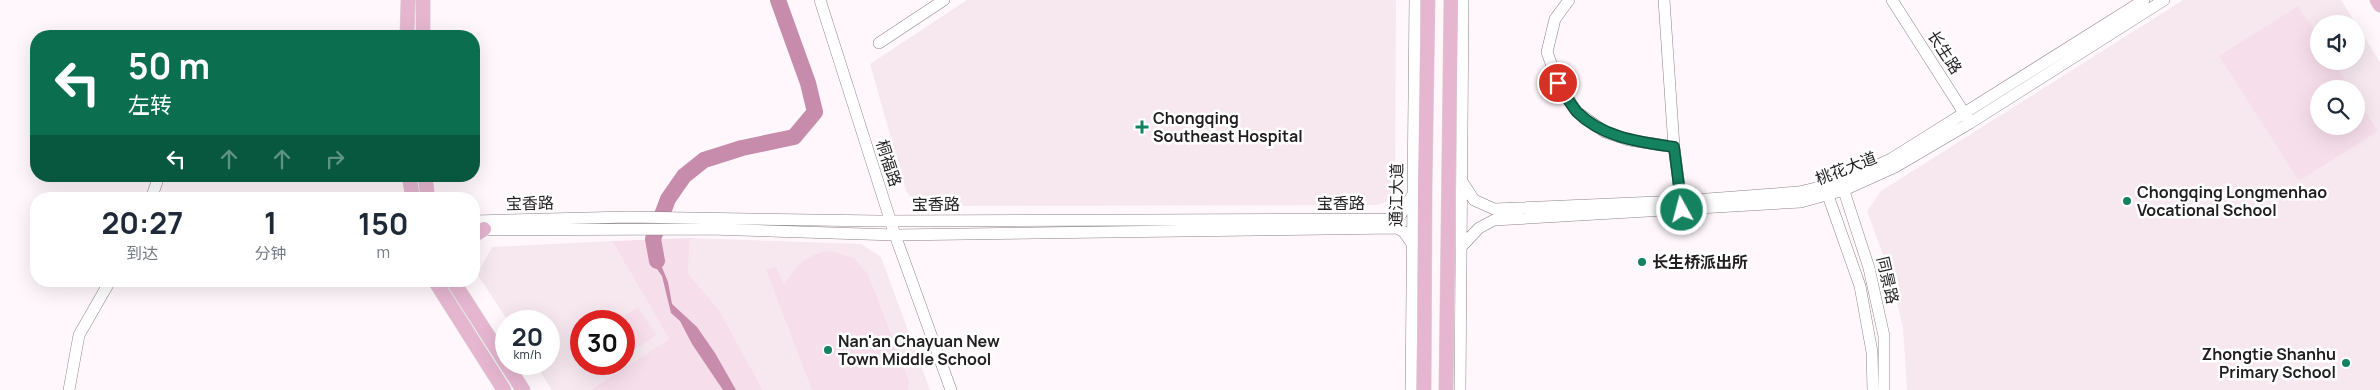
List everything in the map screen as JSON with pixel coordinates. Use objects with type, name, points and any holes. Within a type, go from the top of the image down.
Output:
[{"type":"main road","points":[[408,0],[408,30]]},
{"type":"main road","points":[[423,0],[423,30]]},
{"type":"main road","name":"通江大道","points":[[1424,390],[1424,186],[1428,0]]},
{"type":"main road","points":[[1446,390],[1451,0]]},
{"type":"main road","points":[[2377,0],[2380,5]]},
{"type":"main road","points":[[439,287],[504,390]]},
{"type":"main road","points":[[457,287],[523,390]]},
{"type":"street","name":"桐福路","points":[[820,0],[890,221],[951,390]]},
{"type":"street","points":[[879,42],[944,0]]},
{"type":"street","name":"通江大道","points":[[1411,390],[1415,0]]},
{"type":"street","points":[[1460,390],[1463,0]]},
{"type":"street","points":[[1569,0],[1555,20],[1547,52],[1558,83],[1577,112],[1605,132],[1629,140],[1674,147]]},
{"type":"street","points":[[1664,0],[1674,147],[1682,205]]},
{"type":"street","name":"长生路","points":[[1892,0],[1968,118]]},
{"type":"street","name":"桃花大道","points":[[1968,118],[2144,0]]},
{"type":"street","name":"桃花大道","points":[[1494,215],[1682,205],[1826,190],[1842,186],[1968,118],[2164,0]]},
{"type":"street","points":[[1461,247],[1494,215],[1474,200],[1463,183]]},
{"type":"street","name":"同景路","points":[[1842,186],[1869,268],[1884,336],[1884,390]]},
{"type":"street","points":[[1826,190],[1860,286],[1872,352],[1873,390]]},
{"type":"street","points":[[1413,246],[1397,223],[1414,194]]},
{"type":"street","name":"宝香路","points":[[480,229],[628,218],[895,235],[1397,223]]},
{"type":"street","name":"宝香路","points":[[480,229],[629,230],[711,223],[890,221],[1397,223]]},
{"type":"street","points":[[69,390],[79,335],[107,287]]},
{"type":"shaded area","name":"Chongqing Southeast Hospital","points":[[967,0],[1396,0],[1395,199],[1377,205],[918,206],[906,191],[870,64]]},
{"type":"shaded area","name":"Chongqing Longmenhao Vocational School","points":[[2183,0],[2341,0],[2350,15],[2310,15],[2310,70],[2365,70],[2365,38],[2380,62],[2380,390],[1907,390],[1903,328],[1891,277],[1867,211],[1881,191]]},
{"type":"shaded area","points":[[2298,6],[2310,24],[2310,70],[2339,70],[2345,80],[2310,80],[2310,135],[2365,135],[2365,111],[2378,131],[2299,181],[2219,56]]},
{"type":"shaded area","name":"Nan'an Chayuan New Town Middle School","points":[[690,238],[861,244],[881,257],[930,390],[763,390],[719,310],[688,273]]},
{"type":"shaded area","points":[[690,238],[688,273],[719,310],[763,390],[590,390],[613,375],[635,375],[635,361],[669,339],[612,241]]},
{"type":"shaded area","points":[[660,239],[657,243],[657,255],[668,282],[672,304],[697,327],[715,353],[736,390],[723,390],[692,344],[680,321],[671,313],[662,276],[652,262],[649,240]]},
{"type":"shaded area","points":[[612,241],[669,339],[635,361],[635,310],[570,310],[570,375],[613,375],[590,390],[552,390],[542,375],[560,375],[560,310],[501,310],[480,279],[480,269],[492,247]]},
{"type":"shaded area","points":[[831,251],[854,258],[868,274],[909,381],[908,390],[812,390],[766,270],[776,266],[784,285],[803,261],[816,254]]},
{"type":"shaded area","points":[[638,307],[657,335],[639,347],[635,341],[635,310],[633,310]]},
{"type":"waterway","points":[[657,261],[653,239],[668,199],[684,176],[704,160],[742,148],[794,137],[815,112],[808,83],[778,0]]},
{"type":"place","name":"Chongqing Southeast Hospital","points":[[1142,127]]},
{"type":"place","name":"Chongqing Longmenhao Vocational School","points":[[2127,201]]},
{"type":"place","name":"长生桥派出所","points":[[1642,262]]},
{"type":"place","name":"Nan'an Chayuan New Town Middle School","points":[[828,350]]},
{"type":"place","name":"Zhongtie Shanhu Primary School","points":[[2346,363]]},
{"type":"route","points":[[1558,83],[1577,112],[1605,132],[1629,140],[1674,147],[1682,210]]}]
